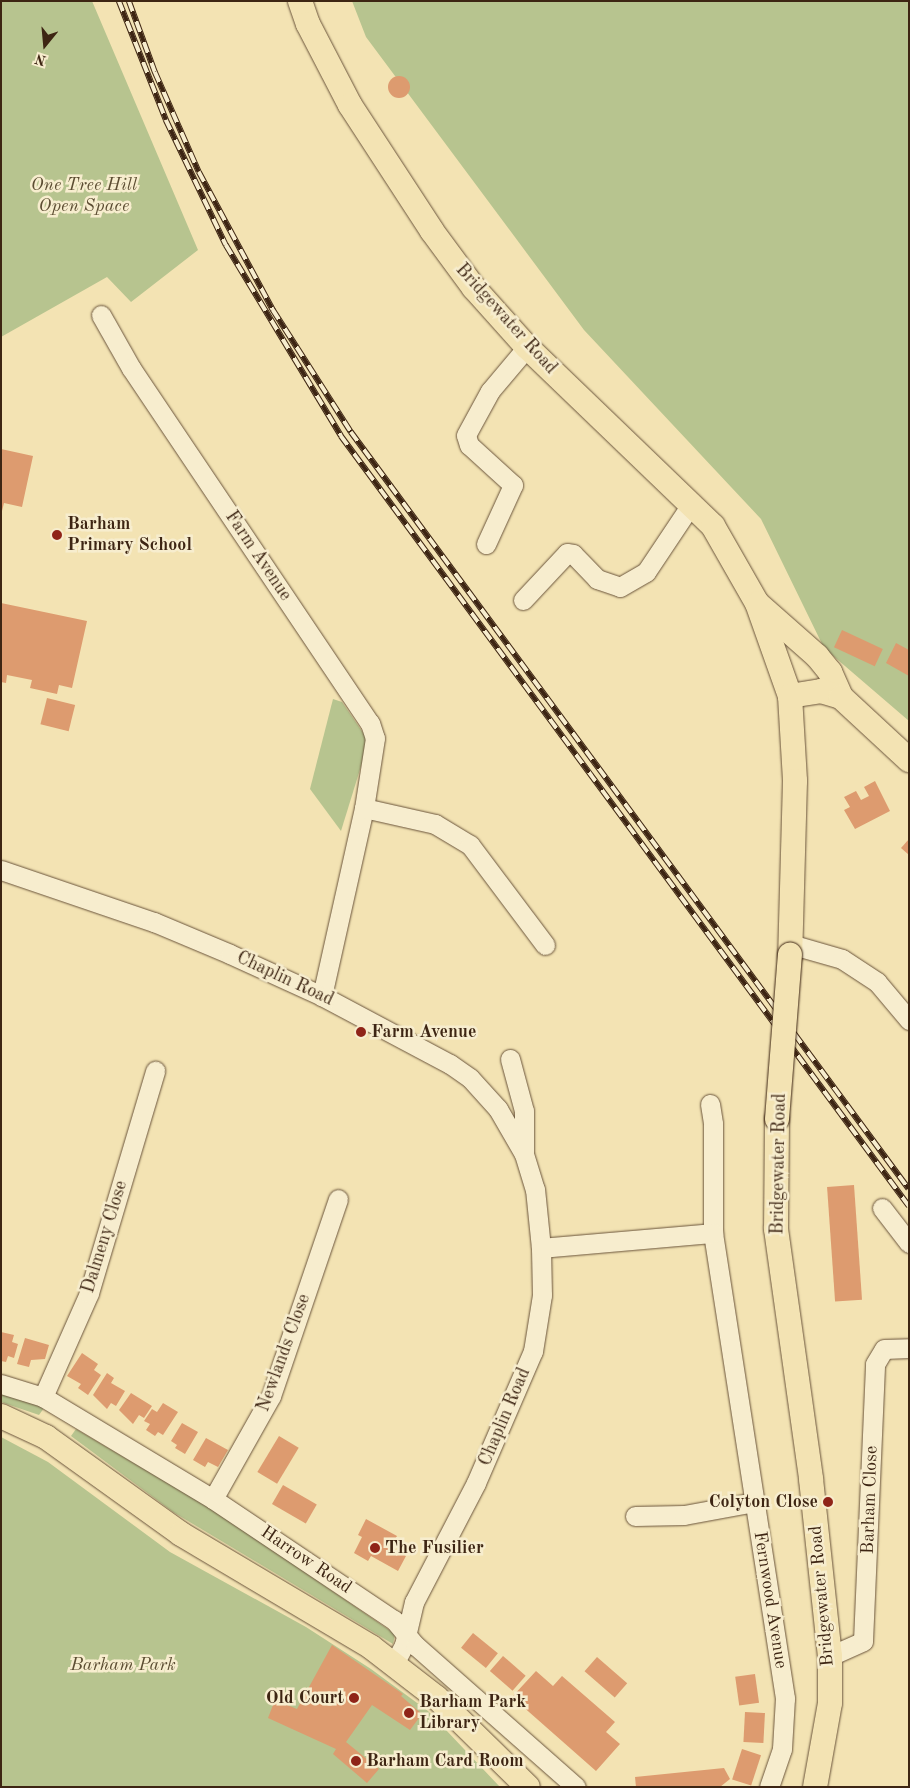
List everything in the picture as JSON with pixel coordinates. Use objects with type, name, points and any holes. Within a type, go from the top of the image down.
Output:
[{"type":"main road","name":"Bridgewater Road","points":[[300,1],[308,24],[350,105],[426,223],[474,288],[527,347],[692,503],[713,526],[757,603],[790,696],[795,781],[790,950],[777,1119],[776,1229],[811,1479],[830,1656],[830,1703],[815,1787]]},
{"type":"main road","name":"Bridgewater Road","points":[[757,603],[817,656],[830,672],[841,697]]},
{"type":"main road","points":[[790,696],[821,691],[841,697],[909,760]]},
{"type":"main road","name":"Harrow Road","points":[[1,1416],[46,1437],[181,1534],[325,1617],[394,1664],[437,1698],[528,1787]]},
{"type":"street","name":"Farm Avenue","points":[[101,315],[131,368],[370,723],[375,738],[364,808],[322,996]]},
{"type":"street","points":[[486,544],[512,485],[469,445],[466,435],[490,390],[527,347]]},
{"type":"street","points":[[523,600],[566,553],[572,554],[597,579],[620,587],[646,572],[692,503]]},
{"type":"street","points":[[364,808],[435,824],[470,846],[545,945]]},
{"type":"street","name":"Chaplin Road","points":[[1,870],[154,922],[322,996],[450,1064],[470,1078],[498,1110],[524,1154],[536,1189],[541,1248],[542,1295],[533,1351],[513,1403],[476,1483],[414,1602],[407,1634],[394,1664]]},
{"type":"street","points":[[790,950],[842,959],[877,982],[909,1020]]},
{"type":"street","name":"Chaplin Road","points":[[510,1059],[524,1112],[524,1154]]},
{"type":"street","name":"Dalmeny Close","points":[[43,1397],[89,1294],[155,1071]]},
{"type":"street","name":"Fernwood Avenue","points":[[710,1104],[713,1124],[713,1233],[785,1698],[782,1749],[769,1787]]},
{"type":"street","name":"Newlands Close","points":[[213,1499],[271,1396],[338,1199]]},
{"type":"street","points":[[882,1208],[909,1244]]},
{"type":"street","points":[[541,1248],[713,1233]]},
{"type":"street","name":"Barham Close","points":[[830,1656],[863,1641],[875,1364],[884,1349],[909,1348]]},
{"type":"street","name":"Harrow Road","points":[[1,1384],[43,1397],[213,1499],[387,1615],[407,1634],[416,1646],[576,1787]]},
{"type":"street","points":[[635,1516],[684,1515],[755,1502]]},
{"type":"green space","name":"One Tree Hill Open Space","points":[[1,1],[92,1],[198,250],[131,302],[107,277],[1,337]]},
{"type":"green space","points":[[352,1],[909,1],[909,721],[824,648],[761,519],[584,330],[366,37]]},
{"type":"green space","points":[[333,699],[342,702],[366,737],[366,750],[341,831],[310,789]]},
{"type":"green space","points":[[1,1392],[44,1408],[39,1415],[1,1402]]},
{"type":"green space","points":[[76,1429],[217,1512],[395,1634],[393,1644],[173,1512],[71,1436]]},
{"type":"green space","name":"Barham Park","points":[[1,1437],[48,1462],[170,1552],[306,1627],[371,1669],[428,1711],[500,1787],[1,1787]]},
{"type":"building","points":[[399,76],[407,79],[410,87],[407,95],[399,98],[391,95],[388,87],[391,79]]},
{"type":"building","points":[[1,449],[33,456],[22,507],[4,503],[2,511]]},
{"type":"building","points":[[1,603],[87,621],[72,688],[59,685],[57,694],[30,688],[32,680],[7,675],[6,683],[1,682]]},
{"type":"building","points":[[842,630],[883,649],[875,666],[834,647]]},
{"type":"building","points":[[896,643],[909,650],[909,676],[886,663]]},
{"type":"building","points":[[47,698],[75,705],[69,731],[40,724]]},
{"type":"building","points":[[875,781],[890,811],[855,829],[844,810],[850,807],[844,797],[856,791],[861,800],[869,796],[864,787]]},
{"type":"building","points":[[909,839],[909,855],[901,848]]},
{"type":"building","points":[[854,1185],[862,1300],[835,1302],[827,1187]]},
{"type":"building","points":[[1,1332],[14,1335],[12,1342],[18,1344],[14,1358],[8,1356],[6,1362],[1,1361]]},
{"type":"building","points":[[25,1338],[49,1345],[45,1359],[31,1360],[29,1367],[17,1364]]},
{"type":"building","points":[[82,1353],[98,1364],[94,1370],[101,1375],[88,1395],[78,1388],[81,1384],[67,1376]]},
{"type":"building","points":[[107,1373],[114,1378],[111,1383],[125,1391],[116,1406],[111,1403],[107,1409],[93,1395]]},
{"type":"building","points":[[131,1393],[152,1406],[144,1418],[139,1415],[133,1424],[119,1410]]},
{"type":"building","points":[[163,1403],[178,1412],[163,1435],[158,1432],[155,1436],[146,1430],[150,1424],[144,1421],[152,1409],[157,1412]]},
{"type":"building","points":[[182,1423],[198,1432],[185,1454],[175,1448],[177,1445],[171,1441]]},
{"type":"building","points":[[279,1436],[299,1448],[277,1484],[257,1472]]},
{"type":"building","points":[[206,1438],[228,1450],[218,1467],[208,1462],[205,1467],[193,1460]]},
{"type":"building","points":[[283,1485],[317,1504],[306,1524],[272,1504]]},
{"type":"building","points":[[366,1519],[397,1536],[391,1547],[406,1556],[398,1571],[371,1556],[368,1561],[354,1553],[362,1537],[358,1535]]},
{"type":"building","points":[[473,1633],[498,1653],[486,1668],[461,1648]]},
{"type":"building","name":"Old Court","points":[[332,1645],[403,1694],[401,1696],[422,1714],[410,1730],[372,1705],[346,1742],[379,1769],[367,1783],[333,1754],[336,1749],[268,1718],[275,1700],[297,1709]]},
{"type":"building","points":[[503,1656],[526,1676],[513,1691],[490,1671]]},
{"type":"building","points":[[597,1657],[627,1683],[615,1698],[585,1671]]},
{"type":"building","points":[[536,1671],[553,1686],[562,1676],[615,1722],[606,1732],[620,1744],[596,1771],[512,1697]]},
{"type":"building","points":[[755,1674],[759,1703],[739,1706],[735,1677]]},
{"type":"building","points":[[745,1712],[765,1713],[763,1743],[743,1742]]},
{"type":"building","points":[[742,1749],[761,1755],[751,1786],[732,1779]]},
{"type":"building","points":[[724,1768],[730,1779],[720,1787],[636,1787],[635,1777]]},
{"type":"railway","points":[[119,1],[166,120],[226,245],[341,436],[909,1206]]},
{"type":"railway","points":[[129,1],[155,72],[199,172],[273,310],[351,432],[909,1189]]},
{"type":"place","name":"Barham Primary School","points":[[57,535]]},
{"type":"place","name":"Farm Avenue","points":[[361,1032]]},
{"type":"place","name":"Colyton Close","points":[[828,1502]]},
{"type":"place","name":"The Fusilier","points":[[375,1548]]},
{"type":"place","name":"Old Court","points":[[354,1698]]},
{"type":"place","name":"Barham Park Library","points":[[409,1713]]},
{"type":"place","name":"Barham Card Room","points":[[356,1761]]}]
